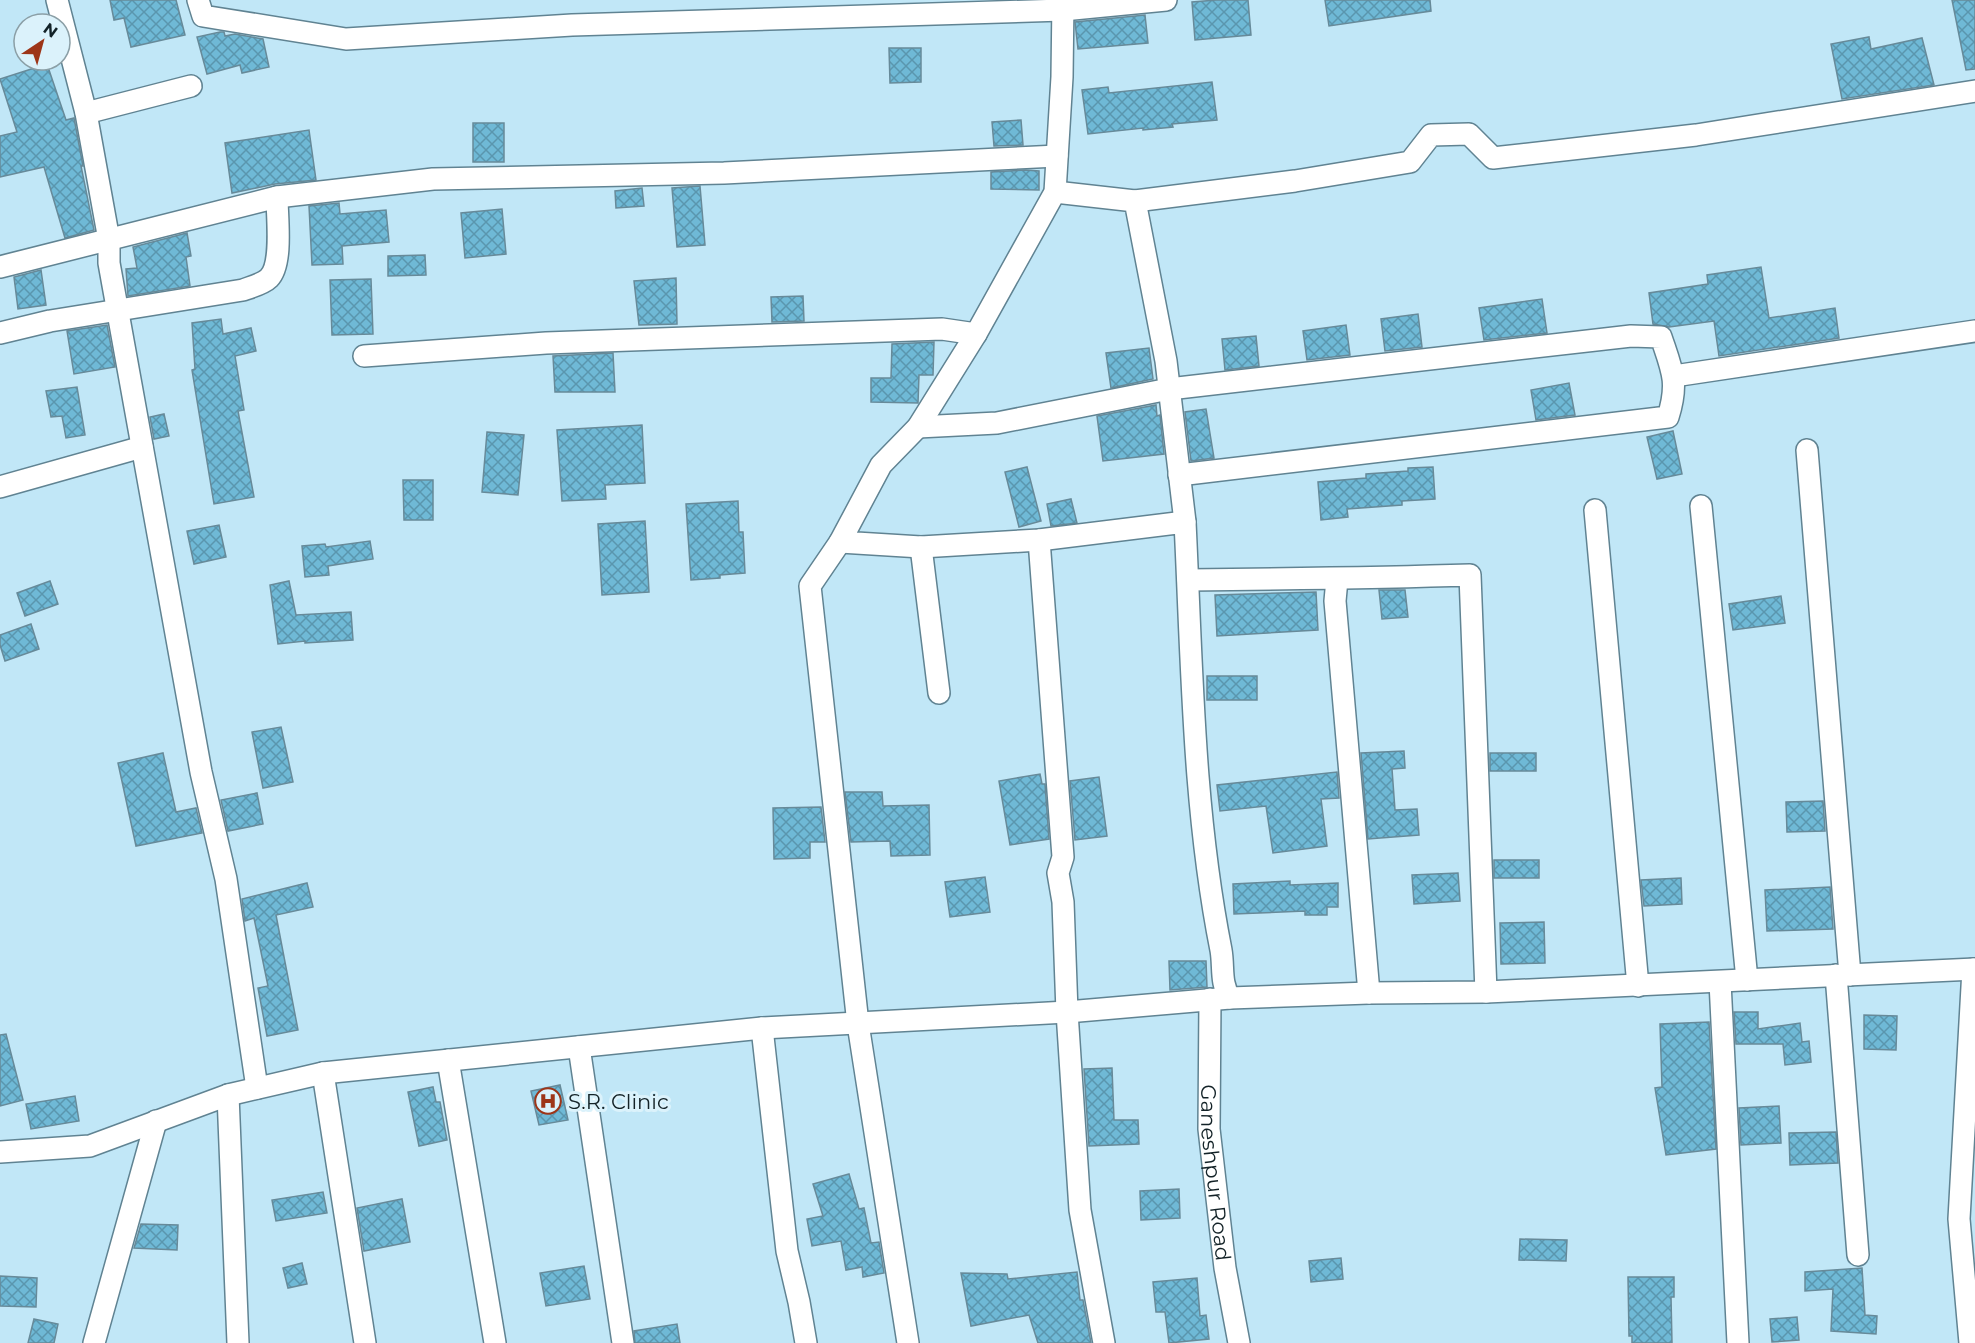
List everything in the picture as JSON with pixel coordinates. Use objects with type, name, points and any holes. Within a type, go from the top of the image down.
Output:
[{"type":"street","points":[[57,0],[86,113],[109,240],[110,263],[118,310],[201,772],[226,879],[258,1088]]},
{"type":"street","points":[[198,0],[203,16],[346,39],[572,26],[1166,0]]},
{"type":"street","points":[[908,1343],[858,1024],[810,586],[840,542],[881,465],[918,427],[976,334],[1055,192],[1062,78],[1063,5]]},
{"type":"street","points":[[86,113],[191,86]]},
{"type":"street","points":[[1055,192],[1135,201],[1295,181],[1410,162],[1431,135],[1469,134],[1493,158],[1696,135],[1975,91]]},
{"type":"street","points":[[0,267],[277,197],[434,179],[724,173],[1057,156]]},
{"type":"street","points":[[0,333],[50,321],[243,290],[268,280],[274,271],[278,254],[277,197]]},
{"type":"street","name":"Ganeshpur Road","points":[[1135,201],[1166,362],[1185,522],[1198,782],[1213,912],[1223,963],[1223,988],[1220,998],[1209,1129],[1225,1268],[1239,1343]]},
{"type":"street","points":[[364,356],[546,344],[884,331],[942,329],[976,334]]},
{"type":"street","points":[[1674,376],[1975,331]]},
{"type":"street","points":[[918,427],[997,423],[1169,389],[1630,336],[1660,337],[1674,376],[1675,396],[1668,417],[1179,475]]},
{"type":"street","points":[[0,487],[142,447]]},
{"type":"street","points":[[1807,450],[1843,975],[1858,1255]]},
{"type":"street","points":[[1701,506],[1747,980]]},
{"type":"street","points":[[1595,510],[1638,986]]},
{"type":"street","points":[[840,542],[921,547],[1039,540],[1185,522]]},
{"type":"street","points":[[1039,540],[1063,857],[1058,873],[1063,902],[1067,1012],[1080,1210],[1104,1343]]},
{"type":"street","points":[[921,547],[939,693]]},
{"type":"street","points":[[1188,580],[1470,575],[1486,993]]},
{"type":"street","points":[[1337,579],[1335,601],[1370,993]]},
{"type":"street","points":[[0,1152],[90,1146],[228,1095],[322,1073],[762,1028],[1067,1012],[1220,998],[1370,993],[1486,993],[1974,969],[1959,1219],[1970,1343]]},
{"type":"street","points":[[1720,982],[1738,1343]]},
{"type":"street","points":[[762,1028],[787,1251],[806,1343]]},
{"type":"street","points":[[579,1047],[623,1343]]},
{"type":"street","points":[[448,1060],[495,1343]]},
{"type":"street","points":[[322,1073],[365,1343]]},
{"type":"street","points":[[228,1095],[238,1343]]},
{"type":"street","points":[[94,1343],[156,1121]]},
{"type":"building","points":[[110,0],[176,0],[185,35],[131,47],[124,18],[114,20]]},
{"type":"building","points":[[1248,0],[1251,35],[1195,40],[1192,2]]},
{"type":"building","points":[[1325,0],[1430,0],[1431,11],[1329,26]]},
{"type":"building","points":[[1952,0],[1975,0],[1975,69],[1966,70]]},
{"type":"building","points":[[1145,15],[1148,43],[1078,49],[1075,22]]},
{"type":"building","points":[[224,32],[225,36],[235,34],[263,39],[269,67],[242,73],[240,65],[207,74],[197,37]]},
{"type":"building","points":[[1869,37],[1871,49],[1922,38],[1934,85],[1842,99],[1831,44]]},
{"type":"building","points":[[889,48],[921,48],[921,82],[890,83]]},
{"type":"building","points":[[22,72],[50,72],[66,120],[74,118],[94,230],[65,238],[44,167],[0,177],[0,136],[17,132],[0,79]]},
{"type":"building","points":[[1212,82],[1217,120],[1172,124],[1173,127],[1088,134],[1082,90],[1108,87],[1109,93]]},
{"type":"building","points":[[1021,120],[1023,145],[994,146],[992,122]]},
{"type":"building","points":[[473,123],[504,123],[504,162],[473,162]]},
{"type":"building","points":[[309,130],[316,180],[275,184],[232,193],[225,143]]},
{"type":"building","points":[[1039,171],[1039,190],[991,189],[991,172]]},
{"type":"building","points":[[700,186],[705,245],[677,247],[672,188]]},
{"type":"building","points":[[642,188],[644,206],[616,208],[615,191]]},
{"type":"building","points":[[339,203],[340,214],[386,210],[389,242],[342,246],[343,264],[312,265],[309,206]]},
{"type":"building","points":[[502,209],[506,254],[465,258],[461,213]]},
{"type":"building","points":[[187,233],[191,256],[186,257],[190,286],[128,296],[126,269],[137,268],[133,247]]},
{"type":"building","points":[[425,255],[426,275],[388,276],[388,256]]},
{"type":"building","points":[[1761,267],[1769,318],[1835,308],[1839,338],[1719,356],[1714,321],[1669,327],[1653,324],[1649,293],[1708,284],[1707,275]]},
{"type":"building","points":[[41,270],[46,305],[18,309],[14,277]]},
{"type":"building","points":[[676,278],[677,324],[639,325],[634,281]]},
{"type":"building","points":[[371,279],[373,334],[332,335],[330,280]]},
{"type":"building","points":[[803,296],[804,321],[772,322],[771,297]]},
{"type":"building","points":[[1542,299],[1547,333],[1484,340],[1479,308]]},
{"type":"building","points":[[1418,314],[1422,347],[1385,351],[1381,319]]},
{"type":"building","points":[[221,319],[223,334],[251,328],[256,351],[235,356],[244,410],[238,411],[254,497],[214,504],[192,370],[195,369],[192,323]]},
{"type":"building","points":[[107,325],[115,367],[74,374],[67,331]]},
{"type":"building","points":[[1346,325],[1350,355],[1307,360],[1303,331]]},
{"type":"building","points":[[1256,336],[1259,366],[1225,370],[1222,339]]},
{"type":"building","points":[[934,342],[933,375],[919,375],[918,403],[871,402],[871,378],[891,378],[892,344]]},
{"type":"building","points":[[1149,348],[1153,379],[1111,388],[1106,353]]},
{"type":"building","points":[[613,353],[615,392],[555,392],[553,356]]},
{"type":"building","points":[[1569,383],[1575,415],[1536,420],[1531,390]]},
{"type":"building","points":[[77,387],[85,435],[66,438],[62,416],[51,417],[46,391]]},
{"type":"building","points":[[1156,405],[1157,416],[1160,415],[1164,454],[1103,461],[1097,416]]},
{"type":"building","points":[[1206,409],[1214,458],[1191,461],[1185,412]]},
{"type":"building","points":[[164,414],[169,436],[154,439],[150,417]]},
{"type":"building","points":[[642,425],[645,483],[605,485],[606,499],[562,501],[557,430]]},
{"type":"building","points":[[1673,431],[1682,474],[1657,479],[1647,437]]},
{"type":"building","points":[[487,432],[524,435],[518,495],[482,492]]},
{"type":"building","points":[[1027,467],[1041,521],[1019,527],[1005,472]]},
{"type":"building","points":[[1433,467],[1435,499],[1402,501],[1402,505],[1347,509],[1348,517],[1321,520],[1318,482],[1366,478],[1366,474],[1408,471],[1408,468]]},
{"type":"building","points":[[403,480],[433,480],[433,520],[404,520]]},
{"type":"building","points":[[1071,499],[1077,523],[1051,526],[1047,504]]},
{"type":"building","points":[[738,501],[739,532],[743,532],[745,573],[691,580],[686,504]]},
{"type":"building","points":[[645,521],[649,592],[602,595],[598,524]]},
{"type":"building","points":[[219,525],[226,557],[194,564],[187,531]]},
{"type":"building","points":[[370,541],[373,559],[328,566],[329,575],[305,577],[302,546],[325,544],[326,547]]},
{"type":"building","points":[[50,581],[58,604],[25,616],[17,593]]},
{"type":"building","points":[[289,581],[296,615],[351,612],[353,640],[278,644],[270,585]]},
{"type":"building","points":[[1379,590],[1405,590],[1408,617],[1382,619]]},
{"type":"building","points":[[1316,592],[1318,630],[1217,636],[1215,595]]},
{"type":"building","points":[[1781,596],[1785,623],[1733,630],[1729,604]]},
{"type":"building","points":[[31,624],[39,649],[5,661],[0,645],[0,635]]},
{"type":"building","points":[[1207,676],[1257,676],[1257,700],[1207,700]]},
{"type":"building","points":[[281,727],[293,782],[263,788],[252,732]]},
{"type":"building","points":[[1404,751],[1405,768],[1392,769],[1395,810],[1417,809],[1419,835],[1368,839],[1361,753]]},
{"type":"building","points":[[163,753],[176,812],[196,808],[202,833],[136,846],[118,763]]},
{"type":"building","points":[[1490,753],[1536,753],[1536,771],[1490,771]]},
{"type":"building","points":[[1337,772],[1339,798],[1321,799],[1327,846],[1273,853],[1266,806],[1220,811],[1217,785]]},
{"type":"building","points":[[1040,774],[1042,784],[1045,784],[1049,839],[1010,845],[999,781]]},
{"type":"building","points":[[1099,777],[1107,836],[1075,840],[1070,781]]},
{"type":"building","points":[[845,792],[882,792],[883,806],[929,805],[930,855],[891,856],[890,841],[851,842]]},
{"type":"building","points":[[257,793],[263,824],[228,831],[221,800]]},
{"type":"building","points":[[1823,801],[1825,831],[1787,832],[1786,802]]},
{"type":"building","points":[[821,807],[825,842],[810,842],[810,858],[774,859],[773,808]]},
{"type":"building","points":[[1494,860],[1539,860],[1539,878],[1494,878]]},
{"type":"building","points":[[1458,873],[1460,901],[1414,904],[1412,875]]},
{"type":"building","points":[[985,877],[990,912],[950,917],[945,882]]},
{"type":"building","points":[[1681,878],[1682,904],[1644,906],[1641,880]]},
{"type":"building","points":[[1290,881],[1290,885],[1338,883],[1338,907],[1327,907],[1327,915],[1305,915],[1305,911],[1234,914],[1233,884]]},
{"type":"building","points":[[307,883],[313,907],[276,915],[298,1030],[267,1036],[258,988],[268,986],[254,918],[245,921],[242,899]]},
{"type":"building","points":[[1830,887],[1833,929],[1767,931],[1765,890]]},
{"type":"building","points":[[1544,922],[1545,963],[1501,964],[1500,923]]},
{"type":"building","points":[[1169,961],[1206,961],[1207,987],[1170,990]]},
{"type":"building","points":[[1734,1012],[1758,1012],[1758,1029],[1800,1023],[1802,1042],[1809,1041],[1811,1062],[1785,1065],[1783,1044],[1736,1044]]},
{"type":"building","points":[[1864,1015],[1897,1016],[1896,1050],[1864,1049]]},
{"type":"building","points":[[1709,1022],[1716,1149],[1666,1155],[1655,1088],[1662,1087],[1660,1024]]},
{"type":"building","points":[[6,1034],[23,1100],[0,1106],[0,1035]]},
{"type":"building","points":[[1112,1068],[1114,1120],[1138,1120],[1139,1144],[1089,1146],[1084,1069]]},
{"type":"building","points":[[560,1085],[568,1120],[539,1125],[531,1091]]},
{"type":"building","points":[[433,1087],[436,1102],[440,1102],[447,1140],[419,1146],[408,1092]]},
{"type":"building","points":[[75,1096],[79,1121],[31,1129],[26,1104]]},
{"type":"building","points":[[1779,1106],[1781,1143],[1741,1145],[1739,1108]]},
{"type":"building","points":[[1836,1132],[1838,1163],[1790,1165],[1789,1133]]},
{"type":"building","points":[[849,1174],[859,1209],[864,1208],[871,1243],[879,1242],[884,1273],[863,1277],[862,1267],[846,1270],[841,1241],[812,1246],[807,1219],[823,1216],[813,1184]]},
{"type":"building","points":[[1179,1189],[1180,1218],[1141,1220],[1140,1191]]},
{"type":"building","points":[[323,1192],[327,1213],[276,1221],[272,1200]]},
{"type":"building","points":[[402,1199],[410,1242],[364,1251],[357,1208]]},
{"type":"building","points":[[141,1224],[178,1225],[177,1250],[134,1248]]},
{"type":"building","points":[[1520,1239],[1567,1240],[1566,1261],[1519,1260]]},
{"type":"building","points":[[1341,1258],[1343,1279],[1311,1282],[1309,1261]]},
{"type":"building","points":[[302,1263],[307,1284],[288,1288],[283,1268]]},
{"type":"building","points":[[584,1266],[590,1299],[546,1306],[540,1273]]},
{"type":"building","points":[[1862,1268],[1865,1315],[1877,1316],[1876,1334],[1831,1331],[1833,1289],[1805,1291],[1805,1272]]},
{"type":"building","points":[[1077,1272],[1080,1300],[1083,1300],[1091,1343],[1038,1343],[1029,1315],[971,1326],[961,1273],[1007,1274],[1008,1279]]},
{"type":"building","points":[[0,1276],[37,1278],[36,1307],[0,1306]]},
{"type":"building","points":[[1628,1277],[1674,1277],[1674,1297],[1671,1297],[1672,1343],[1632,1343],[1632,1336],[1629,1336]]},
{"type":"building","points":[[1197,1278],[1200,1316],[1206,1315],[1209,1339],[1169,1343],[1165,1312],[1156,1312],[1153,1282]]},
{"type":"building","points":[[1797,1317],[1799,1340],[1772,1342],[1770,1319]]},
{"type":"building","points":[[34,1319],[58,1324],[54,1343],[28,1343]]},
{"type":"building","points":[[677,1324],[680,1343],[635,1343],[634,1331]]},
{"type":"place","name":"S.R. Clinic","points":[[548,1101]]}]
